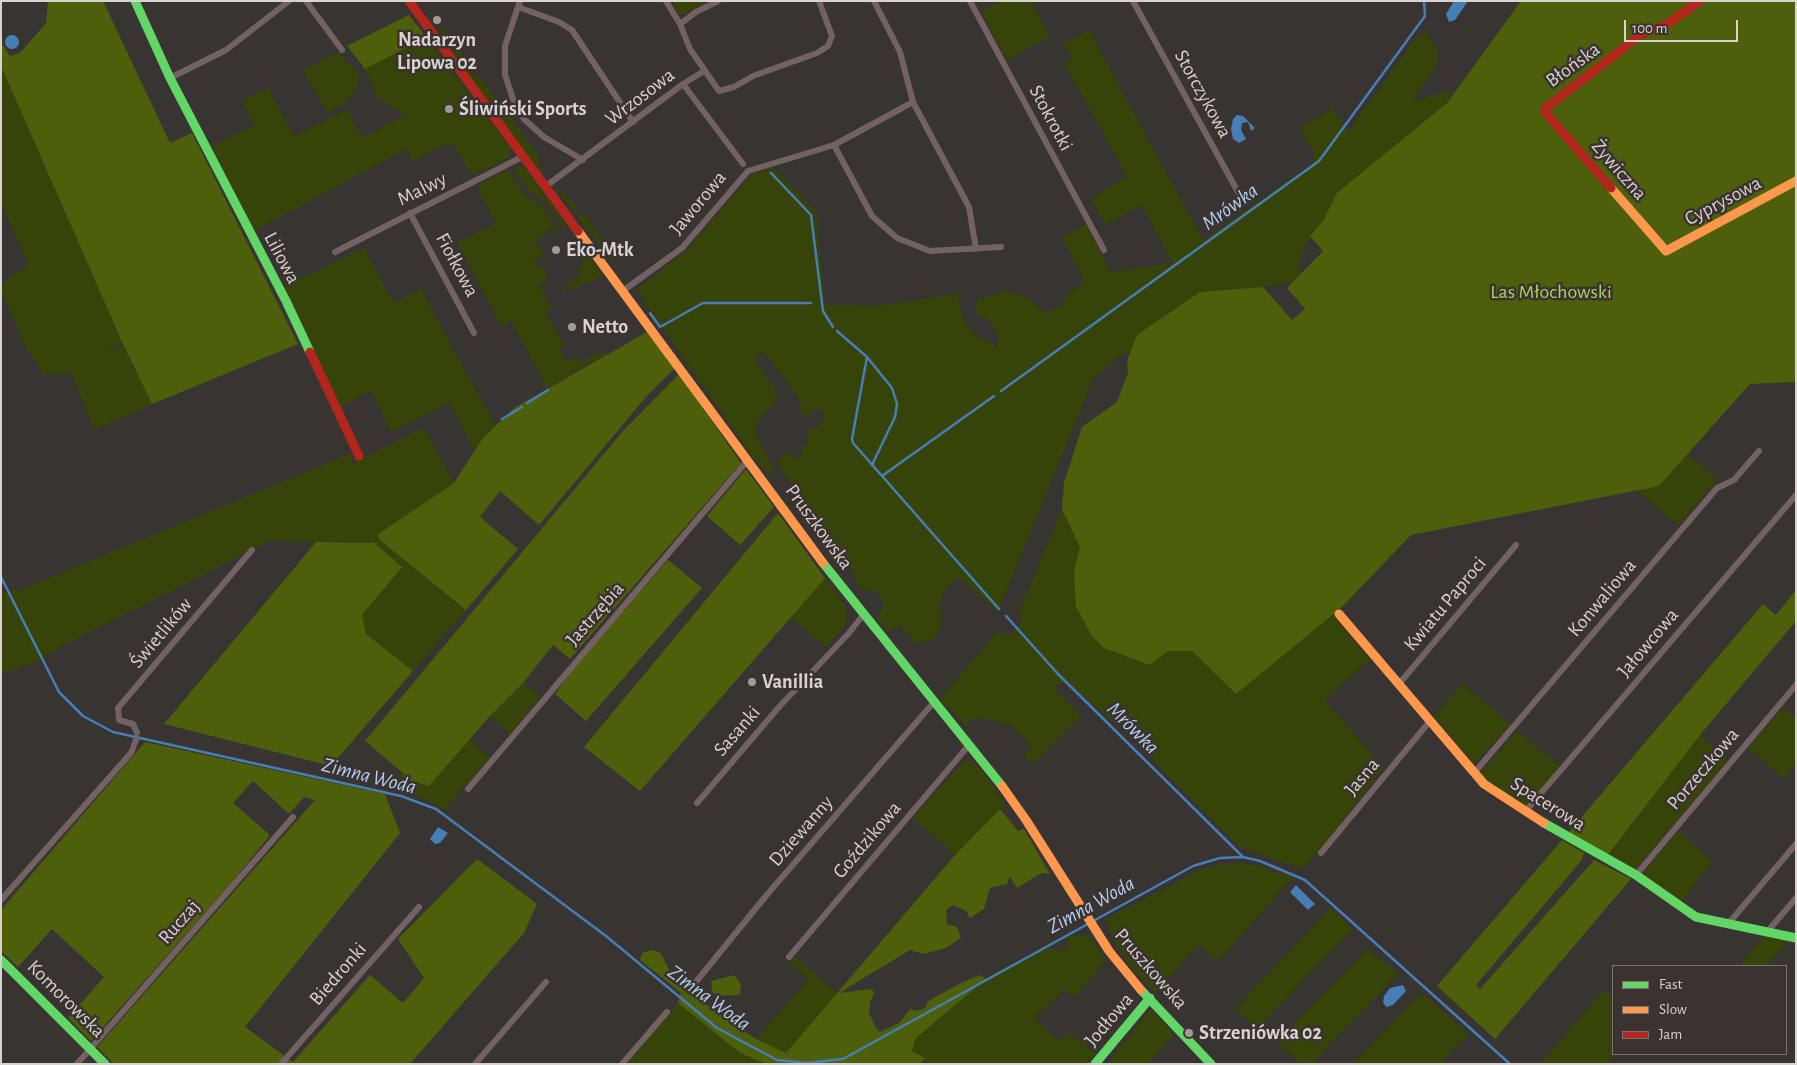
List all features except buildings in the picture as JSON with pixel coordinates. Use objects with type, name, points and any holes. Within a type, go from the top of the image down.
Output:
[{"type":"street","name":"Liliowa","points":[[136,1],[170,78],[286,302],[359,456]]},
{"type":"street","points":[[170,78],[226,50],[289,1]]},
{"type":"street","points":[[306,1],[342,50]]},
{"type":"street","name":"Pruszkowska","points":[[409,1],[863,614],[1015,804],[1089,923],[1123,970],[1211,1064]]},
{"type":"street","points":[[666,1],[680,24],[690,49],[719,91],[734,87],[754,76],[817,53],[828,46],[832,36],[819,1]]},
{"type":"street","points":[[680,24],[696,12],[718,1]]},
{"type":"street","points":[[874,1],[900,52],[913,102],[969,207],[976,249]]},
{"type":"street","name":"Stokrotki","points":[[970,1],[1104,250]]},
{"type":"street","name":"Storczykowa","points":[[1133,1],[1244,203]]},
{"type":"street","name":"Błońska","points":[[1545,112],[1546,108],[1554,100],[1643,33],[1667,24],[1700,1]]},
{"type":"street","points":[[583,160],[544,137],[524,119],[513,99],[505,75],[505,46],[519,4],[572,30],[633,122]]},
{"type":"street","name":"Wrzosowa","points":[[546,186],[683,84],[704,71]]},
{"type":"street","name":"Jaworowa","points":[[683,84],[743,164]]},
{"type":"street","name":"Jaworowa","points":[[624,290],[682,248],[748,171],[834,145],[913,102]]},
{"type":"street","name":"Żywiczna","points":[[1545,112],[1666,251]]},
{"type":"street","points":[[834,145],[872,216],[889,233],[908,244],[930,251],[1001,247]]},
{"type":"street","name":"Malwy","points":[[335,252],[410,212],[524,156]]},
{"type":"street","name":"Cyprysowa","points":[[1666,251],[1796,181]]},
{"type":"street","name":"Fiołkowa","points":[[410,212],[474,333]]},
{"type":"street","name":"Konwaliowa","points":[[1474,773],[1717,488],[1734,480],[1759,451]]},
{"type":"street","name":"Jastrzębia","points":[[468,789],[748,460]]},
{"type":"street","name":"Jałowcowa","points":[[1525,812],[1796,494]]},
{"type":"street","name":"Kwiatu Paproci","points":[[1399,684],[1516,545]]},
{"type":"street","name":"Świetlików","points":[[137,733],[133,724],[118,720],[118,708],[252,550]]},
{"type":"street","name":"Sasanki","points":[[696,803],[863,614]]},
{"type":"street","name":"Spacerowa","points":[[1340,614],[1429,722],[1484,784],[1525,812],[1636,875],[1696,917],[1796,938]]},
{"type":"street","name":"Porzeczkowa","points":[[1636,875],[1796,685]]},
{"type":"street","name":"Dziewanny","points":[[695,983],[765,897],[934,702]]},
{"type":"street","name":"Jasna","points":[[1320,853],[1429,722]]},
{"type":"street","points":[[1,900],[131,753],[136,740]]},
{"type":"street","name":"Goździkowa","points":[[789,957],[969,745]]},
{"type":"street","name":"Ruczaj","points":[[77,1064],[293,818]]},
{"type":"street","points":[[1728,924],[1796,844]]},
{"type":"street","points":[[1767,932],[1796,898]]},
{"type":"street","name":"Biedronki","points":[[281,1064],[419,906]]},
{"type":"street","name":"Komorowska","points":[[1,960],[105,1064]]},
{"type":"street","points":[[475,1064],[546,982]]},
{"type":"street","name":"Jodłowa","points":[[1095,1064],[1150,998]]},
{"type":"street","points":[[622,1064],[667,1012]]},
{"type":"green space","points":[[48,1],[103,1],[170,143],[192,133],[298,344],[152,404],[123,344],[1,66],[1,42],[10,56],[20,53],[46,23]]},
{"type":"green space","points":[[672,1],[708,1],[680,16]]},
{"type":"green space","points":[[1000,1],[1031,1],[1050,37],[1007,60],[981,12]]},
{"type":"green space","name":"Las Młochowski","points":[[1521,1],[1796,1],[1796,382],[1750,384],[1659,486],[1411,535],[1341,608],[1236,694],[1192,651],[1168,651],[1150,665],[1104,648],[1092,636],[1076,607],[1074,570],[1080,547],[1062,509],[1064,483],[1082,427],[1117,402],[1128,373],[1127,361],[1137,335],[1200,292],[1263,287],[1292,320],[1305,309],[1287,288],[1323,251],[1310,236],[1323,221],[1337,193],[1447,103]]},
{"type":"green space","points":[[409,15],[426,37],[365,69],[347,46]]},
{"type":"green space","points":[[439,24],[468,61],[466,63],[476,77],[479,76],[538,154],[541,172],[463,67],[436,26]]},
{"type":"green space","points":[[1089,30],[1203,240],[1310,166],[1315,156],[1300,128],[1332,108],[1349,130],[1415,39],[1426,31],[1438,51],[1437,65],[1413,98],[1419,100],[1449,89],[1447,103],[1360,175],[1310,237],[1300,258],[1300,274],[1293,282],[1263,287],[1200,292],[1137,335],[1131,352],[1119,356],[1094,377],[998,612],[960,578],[950,584],[940,599],[941,628],[933,640],[916,643],[899,625],[889,632],[877,619],[884,605],[877,592],[860,589],[851,570],[845,566],[840,556],[810,521],[805,499],[779,469],[778,460],[791,451],[795,458],[803,456],[802,447],[808,445],[807,430],[824,424],[824,412],[816,408],[807,416],[802,415],[798,397],[769,358],[760,352],[755,360],[775,388],[775,403],[757,421],[755,433],[772,465],[773,476],[754,458],[636,290],[688,249],[752,174],[774,168],[816,212],[825,305],[879,306],[963,293],[958,301],[964,322],[977,337],[985,339],[998,348],[998,335],[991,322],[975,312],[978,300],[1004,291],[1033,301],[1046,313],[1063,305],[1068,293],[1081,286],[1083,277],[1062,238],[1087,224],[1110,272],[1172,263],[1142,205],[1105,225],[1091,199],[1127,177],[1064,63],[1072,59],[1064,44]]},
{"type":"green space","points":[[426,37],[511,149],[509,158],[476,174],[468,171],[454,144],[442,146],[413,162],[406,149],[254,231],[212,146],[254,126],[242,101],[268,88],[294,136],[347,109],[362,138],[406,115],[378,99],[365,69]]},
{"type":"green space","points":[[338,52],[358,73],[358,87],[347,101],[327,114],[303,70]]},
{"type":"green space","points":[[1,66],[123,344],[105,346],[124,348],[152,404],[94,430],[72,374],[44,374],[25,346],[1,290],[1,285],[28,264],[1,203]]},
{"type":"green space","points":[[515,166],[524,167],[568,227],[565,230],[544,200],[530,192],[515,171]]},
{"type":"green space","points":[[507,170],[526,196],[541,205],[560,233],[558,234],[553,228],[535,241],[544,254],[533,262],[536,266],[541,265],[548,274],[545,277],[549,282],[544,285],[538,284],[552,308],[545,312],[565,346],[560,350],[567,362],[577,357],[580,363],[603,351],[605,355],[547,388],[511,321],[501,326],[457,243],[496,224],[478,189],[479,184]]},
{"type":"green space","points":[[556,188],[563,191],[578,209],[574,212]]},
{"type":"green space","points":[[584,213],[615,258],[612,261],[578,217]]},
{"type":"green space","points":[[364,248],[394,303],[421,289],[496,426],[475,449],[471,446],[450,402],[391,432],[371,391],[341,407],[282,288]]},
{"type":"green space","points":[[585,251],[603,275],[574,289],[572,286],[563,291],[561,289],[581,275],[578,270],[583,264],[582,253]]},
{"type":"green space","points":[[647,332],[675,368],[645,398],[539,525],[500,491],[480,517],[518,549],[466,610],[381,541],[377,535],[454,483],[483,438],[514,408]]},
{"type":"green space","points":[[679,374],[741,463],[570,659],[553,645],[523,683],[490,716],[429,786],[407,780],[403,773],[365,741],[623,431]]},
{"type":"green space","points":[[424,428],[454,483],[377,535],[381,541],[466,610],[413,671],[366,634],[362,615],[402,567],[374,543],[269,541],[45,655],[37,662],[1,674],[1,592],[18,591],[352,453],[352,464]]},
{"type":"green space","points":[[1688,454],[1718,479],[1678,526],[1637,491],[1659,486]]},
{"type":"green space","points":[[746,469],[774,507],[740,545],[707,516]]},
{"type":"green space","points":[[1062,509],[1080,547],[1074,570],[1168,651],[1192,651],[1236,694],[1332,614],[1370,660],[1325,699],[1383,768],[1319,852],[1301,869],[1238,846],[1164,772],[1143,747],[1064,680],[1054,688],[1081,716],[1032,765],[1024,754],[1033,748],[1011,726],[980,718],[969,720],[967,727],[940,699],[997,632],[1012,634],[1022,622],[1019,612]]},
{"type":"green space","points":[[778,513],[825,578],[640,791],[584,747]]},
{"type":"green space","points":[[316,542],[374,543],[402,567],[362,615],[366,634],[413,671],[331,766],[164,724]]},
{"type":"green space","points":[[668,560],[702,588],[586,721],[555,694],[575,666]]},
{"type":"green space","points":[[825,578],[846,607],[847,619],[843,629],[826,647],[790,617]]},
{"type":"green space","points":[[1796,590],[1796,621],[1700,735],[1607,856],[1568,833],[1763,604],[1776,615]]},
{"type":"green space","points":[[523,683],[540,696],[510,734],[490,716]]},
{"type":"green space","points":[[1462,683],[1511,724],[1474,764],[1434,716]]},
{"type":"green space","points":[[1783,707],[1796,717],[1796,764],[1783,779],[1748,748]]},
{"type":"green space","points":[[1517,730],[1561,767],[1526,807],[1485,780],[1480,774]]},
{"type":"green space","points":[[1700,735],[1728,760],[1636,869],[1632,870],[1607,856]]},
{"type":"green space","points":[[469,739],[490,757],[445,810],[417,796],[390,788],[403,773],[407,780],[429,786]]},
{"type":"green space","points":[[145,742],[385,794],[400,833],[245,1027],[293,1062],[370,975],[403,1003],[424,978],[398,939],[477,859],[537,904],[524,933],[410,1064],[114,1064],[97,1047],[315,800],[304,797],[289,814],[253,781],[233,803],[270,835],[234,880],[91,1041],[68,1018],[104,977],[52,929],[18,967],[1,951],[1,910]]},
{"type":"green space","points":[[966,759],[980,768],[1007,806],[1000,809],[955,855],[913,818]]},
{"type":"green space","points":[[1000,809],[1018,831],[1024,829],[1050,874],[1042,873],[1017,888],[1010,877],[1007,884],[990,888],[984,909],[970,918],[966,911],[953,905],[946,910],[947,924],[957,927],[961,938],[946,948],[923,954],[910,950],[839,993],[872,989],[874,993],[870,1002],[869,1013],[880,1032],[899,1023],[910,1009],[916,1011],[925,1008],[928,1001],[961,983],[980,975],[986,979],[915,1039],[912,1051],[925,1058],[920,1064],[767,1064],[740,1053],[678,1003],[681,993],[640,960],[642,953],[652,950],[661,953],[672,976],[686,987],[690,993],[756,1039],[786,1053],[955,855]]},
{"type":"green space","points":[[1678,831],[1713,861],[1685,898],[1680,901],[1643,875],[1644,871]]},
{"type":"green space","points":[[1562,840],[1584,853],[1581,861],[1476,985],[1480,989],[1594,860],[1631,879],[1495,1039],[1437,986]]},
{"type":"green space","points":[[1224,863],[1257,865],[1270,871],[1294,876],[1218,962],[1198,945],[1156,993],[1131,968],[1113,939],[1106,919],[1202,869]]},
{"type":"green space","points":[[1330,908],[1353,929],[1257,1029],[1235,1009]]},
{"type":"green space","points":[[1765,935],[1789,940],[1767,965],[1740,965]]},
{"type":"green space","points":[[1067,936],[1089,936],[1106,961],[1074,998],[1065,990],[1034,1018],[1060,1042],[1070,1032],[1097,1054],[1087,1064],[931,1064],[912,1051],[915,1039],[992,974],[1047,947],[1061,952],[1069,947]]},
{"type":"green space","points":[[1367,949],[1399,973],[1312,1064],[1300,1064],[1277,1041]]},
{"type":"green space","points":[[794,956],[837,993],[786,1054],[756,1039],[808,979],[789,962]]},
{"type":"green space","points":[[734,975],[741,984],[740,995],[718,996],[712,992],[711,981]]},
{"type":"green space","points":[[1603,990],[1612,996],[1612,1055],[1615,1055],[1607,1064],[1540,1064]]},
{"type":"green space","points":[[1421,993],[1469,1034],[1440,1064],[1352,1064]]},
{"type":"green space","points":[[678,1003],[740,1053],[767,1064],[626,1064]]},
{"type":"green space","points":[[1151,1009],[1174,1034],[1148,1064],[1107,1064]]},
{"type":"water","points":[[1454,1],[1468,1],[1455,20],[1449,22],[1446,14]]},
{"type":"water","points":[[12,35],[17,37],[19,42],[17,47],[12,49],[7,47],[5,42],[7,37]]},
{"type":"water","points":[[1237,115],[1243,116],[1255,128],[1251,131],[1248,122],[1242,123],[1241,130],[1246,139],[1239,143],[1233,139],[1231,129],[1233,119]]},
{"type":"water","points":[[438,827],[448,833],[440,843],[435,844],[430,839]]},
{"type":"water","points":[[1296,885],[1315,904],[1308,910],[1290,892]]},
{"type":"water","points":[[1403,985],[1406,991],[1393,1005],[1386,1007],[1383,1002],[1384,996],[1390,988]]},
{"type":"waterway","name":"Mrówka","points":[[1001,391],[1319,161],[1425,16],[1424,1]]},
{"type":"waterway","points":[[771,173],[811,215],[823,311],[833,327]]},
{"type":"waterway","points":[[650,313],[660,327],[703,303],[811,303]]},
{"type":"waterway","points":[[837,331],[867,357],[852,439],[853,443],[882,476]]},
{"type":"waterway","points":[[867,357],[892,388],[897,404],[895,417],[872,465]]},
{"type":"waterway","points":[[527,403],[548,390]]},
{"type":"waterway","name":"Mrówka","points":[[994,396],[882,476],[999,609]]},
{"type":"waterway","points":[[502,419],[522,407]]},
{"type":"waterway","name":"Zimna Woda","points":[[1,577],[59,692],[83,716],[113,732],[401,796],[436,809],[606,936],[717,1028],[777,1060],[807,1063],[843,1059],[1193,866],[1220,858],[1243,857],[1260,861],[1305,880],[1510,1064]]},
{"type":"waterway","name":"Mrówka","points":[[1006,616],[1058,674],[1243,857]]},
{"type":"traffic: fast","points":[[135,1],[170,78],[286,301],[310,352]]},
{"type":"traffic: fast","points":[[823,563],[1002,786]]},
{"type":"traffic: fast","points":[[1544,823],[1636,875],[1696,917],[1796,938]]},
{"type":"traffic: fast","points":[[1,960],[105,1064]]},
{"type":"traffic: fast","points":[[1141,990],[1211,1064]]},
{"type":"traffic: fast","points":[[1095,1064],[1150,998]]},
{"type":"traffic: slow","points":[[1611,188],[1666,251],[1796,181]]},
{"type":"traffic: slow","points":[[578,231],[823,563]]},
{"type":"traffic: slow","points":[[1339,614],[1484,784],[1544,823]]},
{"type":"traffic: slow","points":[[1002,786],[1026,820],[1109,951],[1141,990]]},
{"type":"traffic: jam","points":[[409,1],[578,231]]},
{"type":"traffic: jam","points":[[1611,188],[1545,112],[1546,108],[1643,33],[1667,24],[1700,1]]},
{"type":"traffic: jam","points":[[310,352],[359,456]]},
{"type":"place","name":"Nadarzyn Lipowa 02","points":[[437,20]]},
{"type":"place","name":"Śliwiński Sports","points":[[449,109]]},
{"type":"place","name":"Eko-Mtk","points":[[556,250]]},
{"type":"place","name":"Netto","points":[[572,327]]},
{"type":"place","name":"Vanillia","points":[[752,682]]},
{"type":"place","name":"Strzeniówka 02","points":[[1189,1033]]}]
